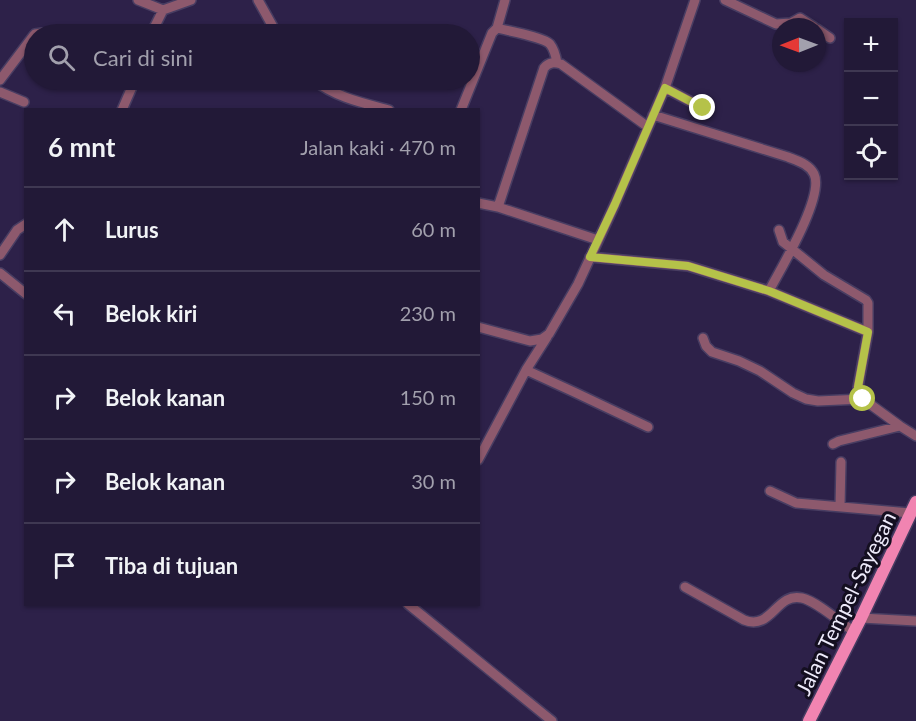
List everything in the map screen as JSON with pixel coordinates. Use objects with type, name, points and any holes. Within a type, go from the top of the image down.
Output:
[{"type":"main road","name":"Jalan Tempel-Sayegan","points":[[809,721],[914,508]]},
{"type":"street","points":[[138,0],[148,2],[163,10]]},
{"type":"street","points":[[156,24],[163,10],[191,0]]},
{"type":"street","points":[[258,0],[271,24]]},
{"type":"street","points":[[480,62],[492,33],[497,28],[506,0]]},
{"type":"street","points":[[480,456],[526,370],[578,284],[665,88],[695,0]]},
{"type":"street","points":[[725,0],[772,23]]},
{"type":"street","points":[[497,28],[543,40],[550,44],[557,63]]},
{"type":"street","points":[[826,35],[830,38]]},
{"type":"street","points":[[0,80],[24,49]]},
{"type":"street","points":[[498,207],[544,68],[550,64],[557,63],[568,69],[648,127]]},
{"type":"street","points":[[665,88],[703,108],[706,113]]},
{"type":"street","points":[[123,108],[131,90]]},
{"type":"street","points":[[328,90],[382,108]]},
{"type":"street","points":[[461,108],[468,90]]},
{"type":"street","points":[[0,92],[24,102]]},
{"type":"street","points":[[653,115],[788,157],[809,166],[814,173],[816,191],[792,249],[769,291]]},
{"type":"street","points":[[480,203],[498,207],[598,240]]},
{"type":"street","points":[[0,255],[17,230],[24,225]]},
{"type":"street","points":[[778,230],[783,242],[824,275],[867,302],[869,307],[868,332],[858,387],[859,395],[916,436]]},
{"type":"street","points":[[590,257],[682,264],[769,291],[868,332]]},
{"type":"street","points":[[0,273],[24,292]]},
{"type":"street","points":[[480,328],[530,341],[542,339],[549,333]]},
{"type":"street","points":[[703,338],[706,346],[712,352],[760,371],[806,399],[818,401],[863,399]]},
{"type":"street","points":[[526,370],[648,427]]},
{"type":"street","points":[[833,444],[900,426]]},
{"type":"street","points":[[840,506],[841,462]]},
{"type":"street","points":[[770,491],[796,503],[914,508]]},
{"type":"street","points":[[685,587],[744,620],[754,623],[762,621],[784,601],[793,597],[804,598],[853,631]]},
{"type":"street","points":[[410,606],[552,721]]},
{"type":"street","points":[[861,618],[916,621]]},
{"type":"route","points":[[703,108],[665,88],[590,257],[688,266],[769,291],[868,332],[858,387],[859,395],[863,399]]}]
